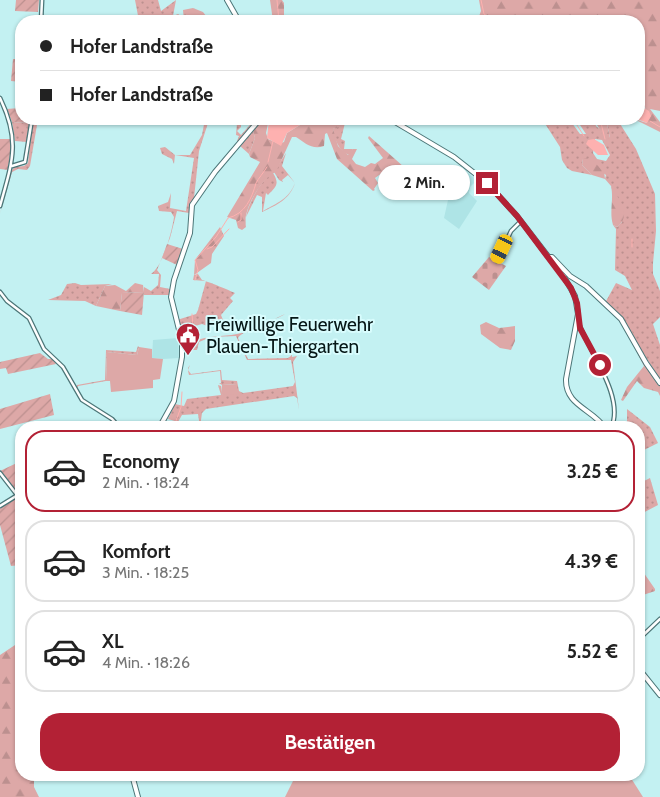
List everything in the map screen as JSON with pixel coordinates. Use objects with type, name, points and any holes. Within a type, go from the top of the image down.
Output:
[{"type":"street","points":[[42,0],[42,15]]},
{"type":"street","points":[[227,0],[236,15]]},
{"type":"street","points":[[0,98],[10,117],[13,131],[11,166],[0,206]]},
{"type":"street","points":[[11,166],[25,162],[31,125]]},
{"type":"street","points":[[164,421],[174,401],[182,357],[182,342],[171,297],[174,280],[190,233],[192,206],[215,172],[255,125]]},
{"type":"street","points":[[401,125],[469,168],[496,191],[549,257],[575,296],[578,321],[600,365],[611,397],[614,416],[613,421]]},
{"type":"street","points":[[497,261],[511,230],[521,221]]},
{"type":"street","points":[[549,257],[552,257],[570,276],[586,286],[621,319],[646,363],[660,383]]},
{"type":"street","points":[[0,292],[7,301],[29,318],[38,341],[63,367],[82,400],[113,421]]},
{"type":"street","points":[[578,321],[566,379],[567,389],[574,401],[599,421]]},
{"type":"street","points":[[0,473],[15,494]]},
{"type":"street","points":[[0,506],[15,496]]},
{"type":"street","points":[[645,633],[660,619]]},
{"type":"street","points":[[645,676],[660,695]]},
{"type":"street","points":[[134,781],[138,797]]},
{"type":"shaded area","points":[[645,109],[649,111],[651,116],[647,123],[645,122]]},
{"type":"shaded area","points":[[268,125],[300,125],[287,133],[281,146],[267,138]]},
{"type":"shaded area","points":[[594,139],[604,145],[608,155],[598,155],[586,144],[588,140]]},
{"type":"shaded area","points":[[464,170],[477,180],[470,187],[469,193],[477,201],[459,229],[444,218],[448,200]]},
{"type":"shaded area","points":[[178,338],[179,358],[152,358],[153,340]]},
{"type":"green space","points":[[16,0],[39,0],[38,12],[15,11]]},
{"type":"green space","points":[[135,0],[158,0],[161,11],[176,0],[173,15],[138,15]]},
{"type":"green space","points":[[270,0],[282,0],[284,3],[284,15],[272,15]]},
{"type":"green space","points":[[479,0],[660,0],[660,111],[650,109],[660,122],[660,132],[645,124],[645,122],[647,123],[645,107],[645,15],[480,15],[481,11]]},
{"type":"green space","points":[[193,8],[205,15],[183,15],[183,10]]},
{"type":"green space","points":[[13,59],[15,59],[15,81],[11,81]]},
{"type":"green space","points":[[15,108],[15,122],[12,122],[7,109]]},
{"type":"green space","points":[[12,122],[15,122],[15,125],[29,125],[27,142],[15,141]]},
{"type":"green space","points":[[32,125],[37,125],[30,166],[27,170],[18,169],[12,172],[0,214],[11,171],[15,167],[24,166],[28,163]]},
{"type":"green space","points":[[204,125],[207,125],[199,151],[194,198],[189,213],[177,211],[167,245],[174,217],[171,212],[159,211],[158,206],[168,202],[171,193],[170,208],[186,211],[194,158],[175,155],[190,155],[202,135]]},
{"type":"green space","points":[[237,125],[241,125],[237,131],[241,135],[250,125],[253,125],[240,141],[237,141],[239,136],[236,135]]},
{"type":"green space","points":[[257,125],[253,131],[255,138],[249,154],[240,146]]},
{"type":"green space","points":[[257,125],[268,125],[266,133],[268,139],[279,144],[284,142],[287,133],[300,125],[339,125],[339,127],[333,129],[338,146],[348,155],[353,149],[357,149],[352,159],[356,164],[365,167],[371,163],[375,164],[383,158],[368,138],[369,136],[404,167],[400,172],[391,175],[386,170],[375,178],[378,183],[373,191],[337,159],[327,133],[325,134],[324,146],[320,147],[306,144],[296,137],[292,137],[276,172],[270,175],[254,196],[247,213],[246,227],[242,230],[238,228],[236,220],[227,217],[260,162],[250,157],[249,154],[255,138],[253,131]]},
{"type":"green space","points":[[337,125],[344,125],[341,139],[345,141],[344,149],[353,149],[350,155],[343,152],[338,145],[333,129]]},
{"type":"green space","points":[[546,125],[573,125],[580,134],[586,134],[580,125],[596,125],[610,138],[607,125],[621,125],[636,149],[655,194],[656,231],[653,274],[660,291],[660,317],[653,324],[660,345],[660,379],[615,310],[612,310],[605,303],[616,283],[632,290],[625,276],[615,270],[616,229],[613,225],[617,227],[622,222],[611,186],[605,179],[606,175],[583,159],[582,165],[592,175],[572,171],[567,168],[562,160],[560,147]],"holes":[[[595,139],[602,140],[610,155],[606,161],[597,159],[593,153]]]},
{"type":"green space","points":[[597,125],[607,125],[610,138],[605,140]]},
{"type":"green space","points":[[0,139],[12,139],[8,170],[0,169]]},
{"type":"green space","points":[[165,147],[175,155],[174,164],[172,159],[162,154],[160,148]]},
{"type":"green space","points":[[286,153],[282,166],[295,183],[288,175],[282,180],[283,182],[279,180],[274,172]]},
{"type":"green space","points":[[589,158],[604,171],[605,179],[592,175],[582,165],[583,159]]},
{"type":"green space","points":[[273,173],[277,183],[268,195],[266,193],[263,211],[286,197],[278,204],[262,212],[262,197],[257,195],[246,216],[258,189],[268,176]]},
{"type":"green space","points":[[611,186],[621,202],[624,213],[624,218],[617,227],[613,225],[612,220]]},
{"type":"green space","points":[[220,227],[224,236],[212,254],[211,263],[194,275],[195,260]]},
{"type":"green space","points":[[167,244],[183,249],[177,265],[162,258]]},
{"type":"green space","points":[[489,257],[506,266],[489,290],[472,277]]},
{"type":"green space","points":[[161,261],[157,270],[161,275],[160,287],[170,289],[170,295],[144,295],[144,287],[151,291],[158,285],[159,274],[151,274]]},
{"type":"green space","points":[[198,274],[205,281],[193,280],[194,275]]},
{"type":"green space","points":[[206,281],[235,293],[230,298],[233,301],[221,315],[223,320],[210,327],[202,324],[181,330],[177,320],[196,314]]},
{"type":"green space","points":[[75,283],[81,285],[112,284],[105,286],[96,306],[98,307],[85,301],[48,300],[61,295],[67,284]]},
{"type":"green space","points":[[135,283],[143,285],[144,292],[122,293],[120,311],[96,306],[105,286],[115,285],[126,291]]},
{"type":"green space","points":[[144,292],[142,315],[120,311],[122,293]]},
{"type":"green space","points":[[615,309],[626,320],[649,364],[660,379],[660,396],[658,392],[644,388],[637,381],[623,401],[621,400],[627,387],[644,366],[621,322],[611,312]]},
{"type":"green space","points":[[486,322],[499,328],[515,326],[515,341],[511,350],[500,348],[481,334],[480,325]]},
{"type":"green space","points":[[247,331],[238,338],[248,359],[288,358],[291,356],[291,351],[292,357],[297,356],[293,362],[299,410],[297,398],[294,396],[206,409],[202,413],[201,421],[199,421],[198,414],[182,415],[179,421],[168,419],[175,404],[184,406],[187,399],[221,395],[218,385],[221,386],[222,395],[237,384],[222,385],[219,383],[221,383],[220,371],[189,375],[188,370],[191,374],[221,370],[222,380],[237,381],[239,391],[243,393],[293,386],[295,382],[291,360],[247,360],[236,336],[211,337],[199,342],[197,350],[191,350],[193,342],[198,340],[209,337],[237,334]]},
{"type":"green space","points":[[138,346],[137,355],[107,352],[106,381],[78,386],[77,389],[77,385],[105,380],[106,350],[136,352]]},
{"type":"green space","points":[[139,347],[152,349],[152,358],[163,359],[160,379],[153,380],[153,388],[111,392],[110,381],[106,381],[107,352],[137,355]]},
{"type":"green space","points":[[40,353],[48,359],[53,359],[56,364],[8,374],[6,368],[0,369],[0,362]]},
{"type":"green space","points":[[237,384],[238,394],[221,395],[222,385]]},
{"type":"green space","points":[[50,394],[54,415],[31,421],[15,421],[15,425],[0,429],[0,409]]},
{"type":"green space","points":[[627,409],[642,421],[627,421]]},
{"type":"green space","points":[[645,423],[650,427],[658,443],[645,450]]},
{"type":"green space","points":[[15,464],[15,492],[0,471]]},
{"type":"green space","points":[[650,478],[658,505],[645,512],[645,480]]},
{"type":"green space","points":[[15,497],[15,566],[11,566],[0,525],[0,509],[5,502]]},
{"type":"green space","points":[[645,575],[655,589],[655,591],[645,594]]},
{"type":"green space","points":[[15,645],[15,781],[34,781],[34,787],[39,797],[0,797],[0,655]]},
{"type":"green space","points":[[293,781],[633,781],[643,797],[285,797]]},
{"type":"waterway","points":[[277,0],[278,15]]},
{"type":"waterway","points":[[481,0],[485,15]]},
{"type":"waterway","points":[[650,121],[660,127]]},
{"type":"waterway","points":[[577,125],[584,136]]},
{"type":"waterway","points":[[602,125],[605,139]]},
{"type":"waterway","points":[[268,162],[273,141]]},
{"type":"waterway","points":[[195,280],[198,270],[195,260],[216,237],[228,218],[239,213],[247,205],[256,183],[267,167]]},
{"type":"waterway","points":[[238,222],[241,220],[241,213]]},
{"type":"waterway","points":[[207,249],[212,247],[229,229]]},
{"type":"waterway","points":[[632,239],[632,247]]},
{"type":"waterway","points":[[192,314],[193,326]]},
{"type":"waterway","points":[[176,421],[181,407],[182,392]]},
{"type":"place","name":"Freiwillige Feuerwehr Plauen-Thiergarten","points":[[188,356]]},
{"type":"route","points":[[487,183],[517,216],[571,288],[577,303],[580,328],[600,365]]}]
